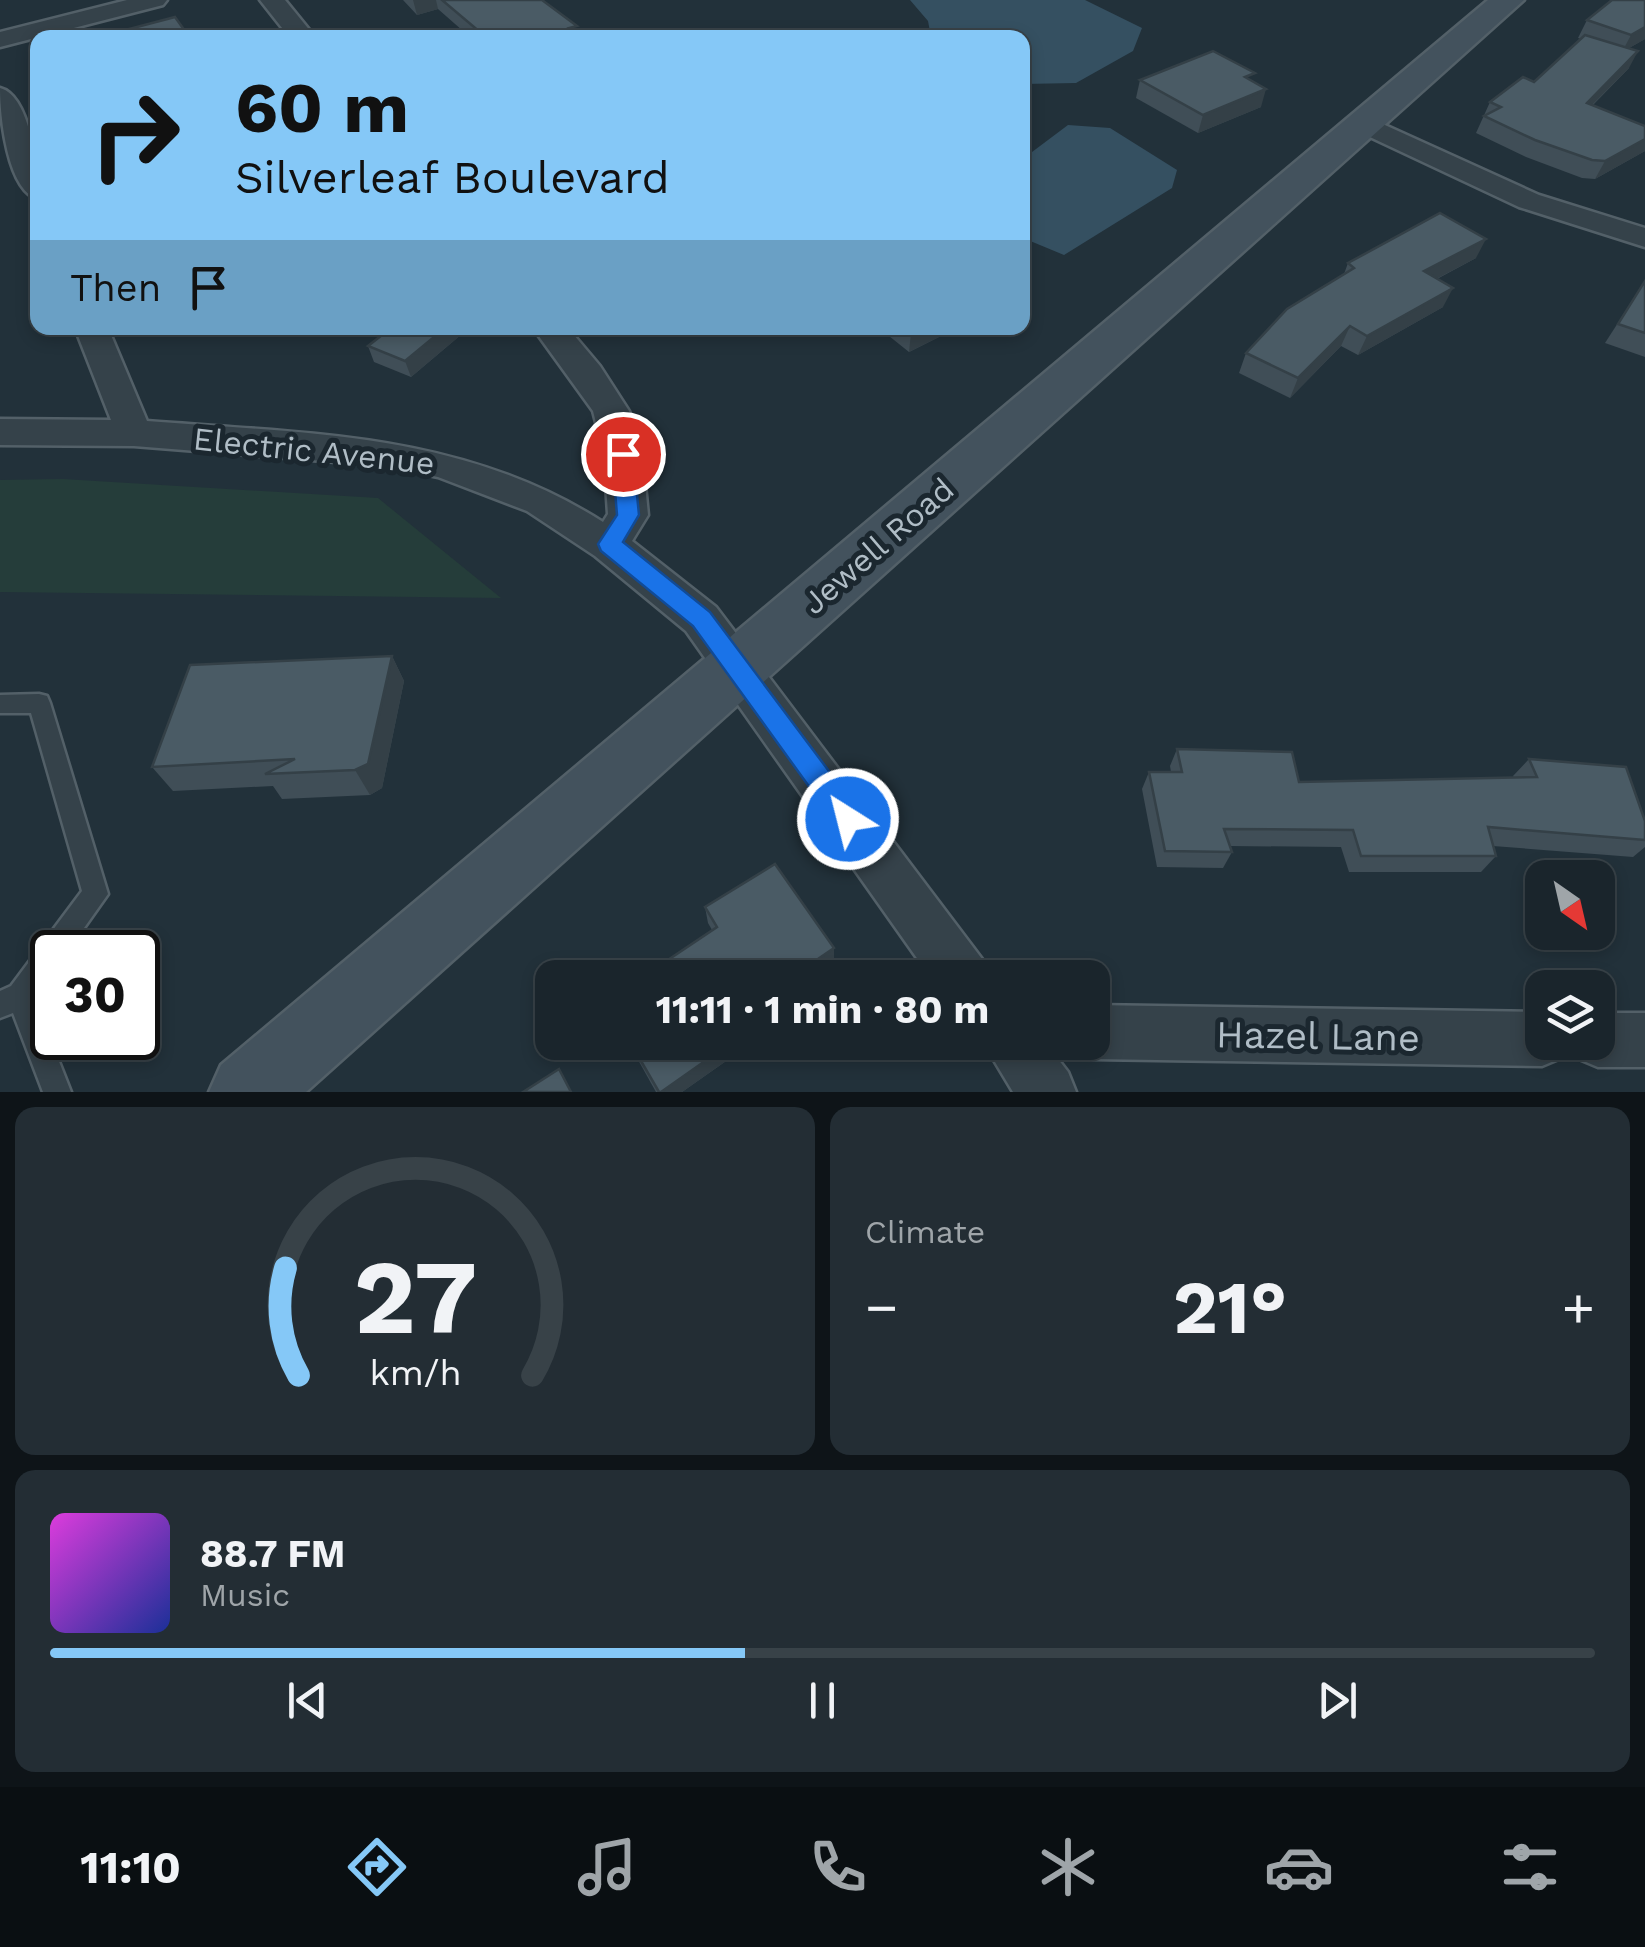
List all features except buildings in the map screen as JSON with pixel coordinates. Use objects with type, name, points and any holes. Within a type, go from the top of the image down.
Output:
[{"type":"street","points":[[38,30],[154,0]]},
{"type":"street","points":[[272,0],[297,30]]},
{"type":"street","name":"Jewell Road","points":[[248,1092],[1508,0]]},
{"type":"street","points":[[0,40],[30,32]]},
{"type":"street","points":[[0,96],[30,170]]},
{"type":"street","points":[[1365,124],[1529,201],[1645,238]]},
{"type":"street","points":[[95,335],[134,432]]},
{"type":"street","points":[[556,335],[588,374],[611,411],[619,440],[628,515],[610,544]]},
{"type":"street","name":"Electric Avenue","points":[[0,432],[134,432],[386,453],[445,465],[541,502],[610,544],[701,619],[950,960]]},
{"type":"street","name":"Hazel Lane","points":[[1110,1032],[1525,1039]]},
{"type":"street","points":[[1615,1040],[1645,1040]]},
{"type":"street","points":[[1024,1060],[1048,1092]]},
{"type":"lane","points":[[0,704],[39,703],[96,894],[10,1000],[57,1092]]},
{"type":"green space","points":[[63,479],[378,498],[501,598],[0,592],[0,480]]},
{"type":"water","points":[[910,0],[1085,0],[1142,28],[1133,51],[1076,83],[1030,84],[1030,30],[930,30],[928,21]]},
{"type":"water","points":[[1068,125],[1110,128],[1177,170],[1172,188],[1064,255],[1030,241],[1032,152]]},
{"type":"route","points":[[623,454],[628,515],[610,544],[701,619],[848,819]]}]
